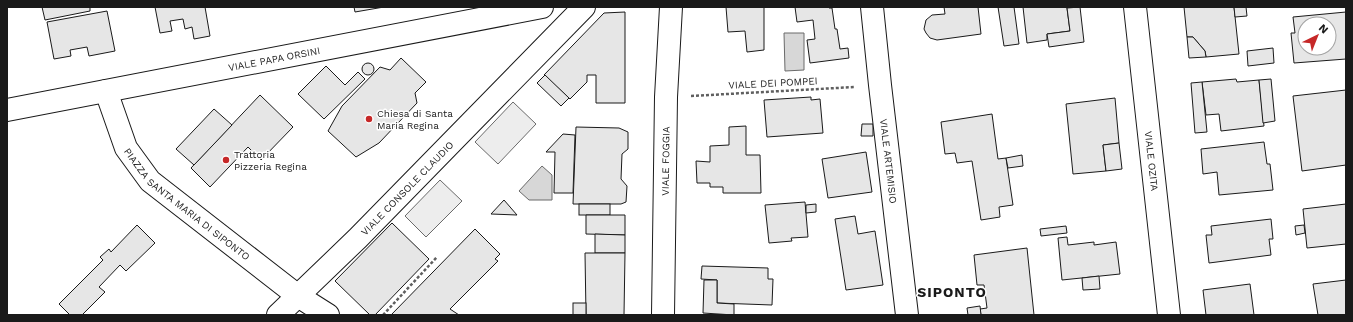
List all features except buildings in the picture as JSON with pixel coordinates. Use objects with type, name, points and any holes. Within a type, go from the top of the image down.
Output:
[{"type":"street","name":"VIALE PAPA ORSINI","points":[[7,110],[542,7]]},
{"type":"street","name":"VIALE CONSOLE CLAUDIO","points":[[278,315],[387,209],[506,85],[584,7]]},
{"type":"street","name":"VIALE FOGGIA","points":[[663,315],[666,97],[670,7]]},
{"type":"street","name":"VIALE ARTEMISIO","points":[[872,7],[907,315]]},
{"type":"street","name":"VIALE OZITA","points":[[1135,7],[1169,315]]},
{"type":"street","name":"PIAZZA SANTA MARIA DI SIPONTO","points":[[106,91],[126,148],[150,182],[298,296],[328,315]]},
{"type":"path","name":"VIALE DEI POMPEI","points":[[666,97],[880,85]]},
{"type":"path","points":[[383,315],[437,257]]},
{"type":"shaded area","points":[[784,33],[804,33],[804,70],[785,71]]},
{"type":"shaded area","points":[[513,102],[536,124],[498,164],[475,142]]},
{"type":"shaded area","points":[[542,166],[552,175],[552,200],[529,200],[519,191]]},
{"type":"shaded area","points":[[440,180],[462,201],[426,237],[405,216]]},
{"type":"place","name":"Chiesa di Santa Maria Regina","points":[[369,119]]},
{"type":"place","name":"Trattoria Pizzeria Regina","points":[[226,160]]},
{"type":"district","name":"SIPONTO","points":[[952,292]]}]
